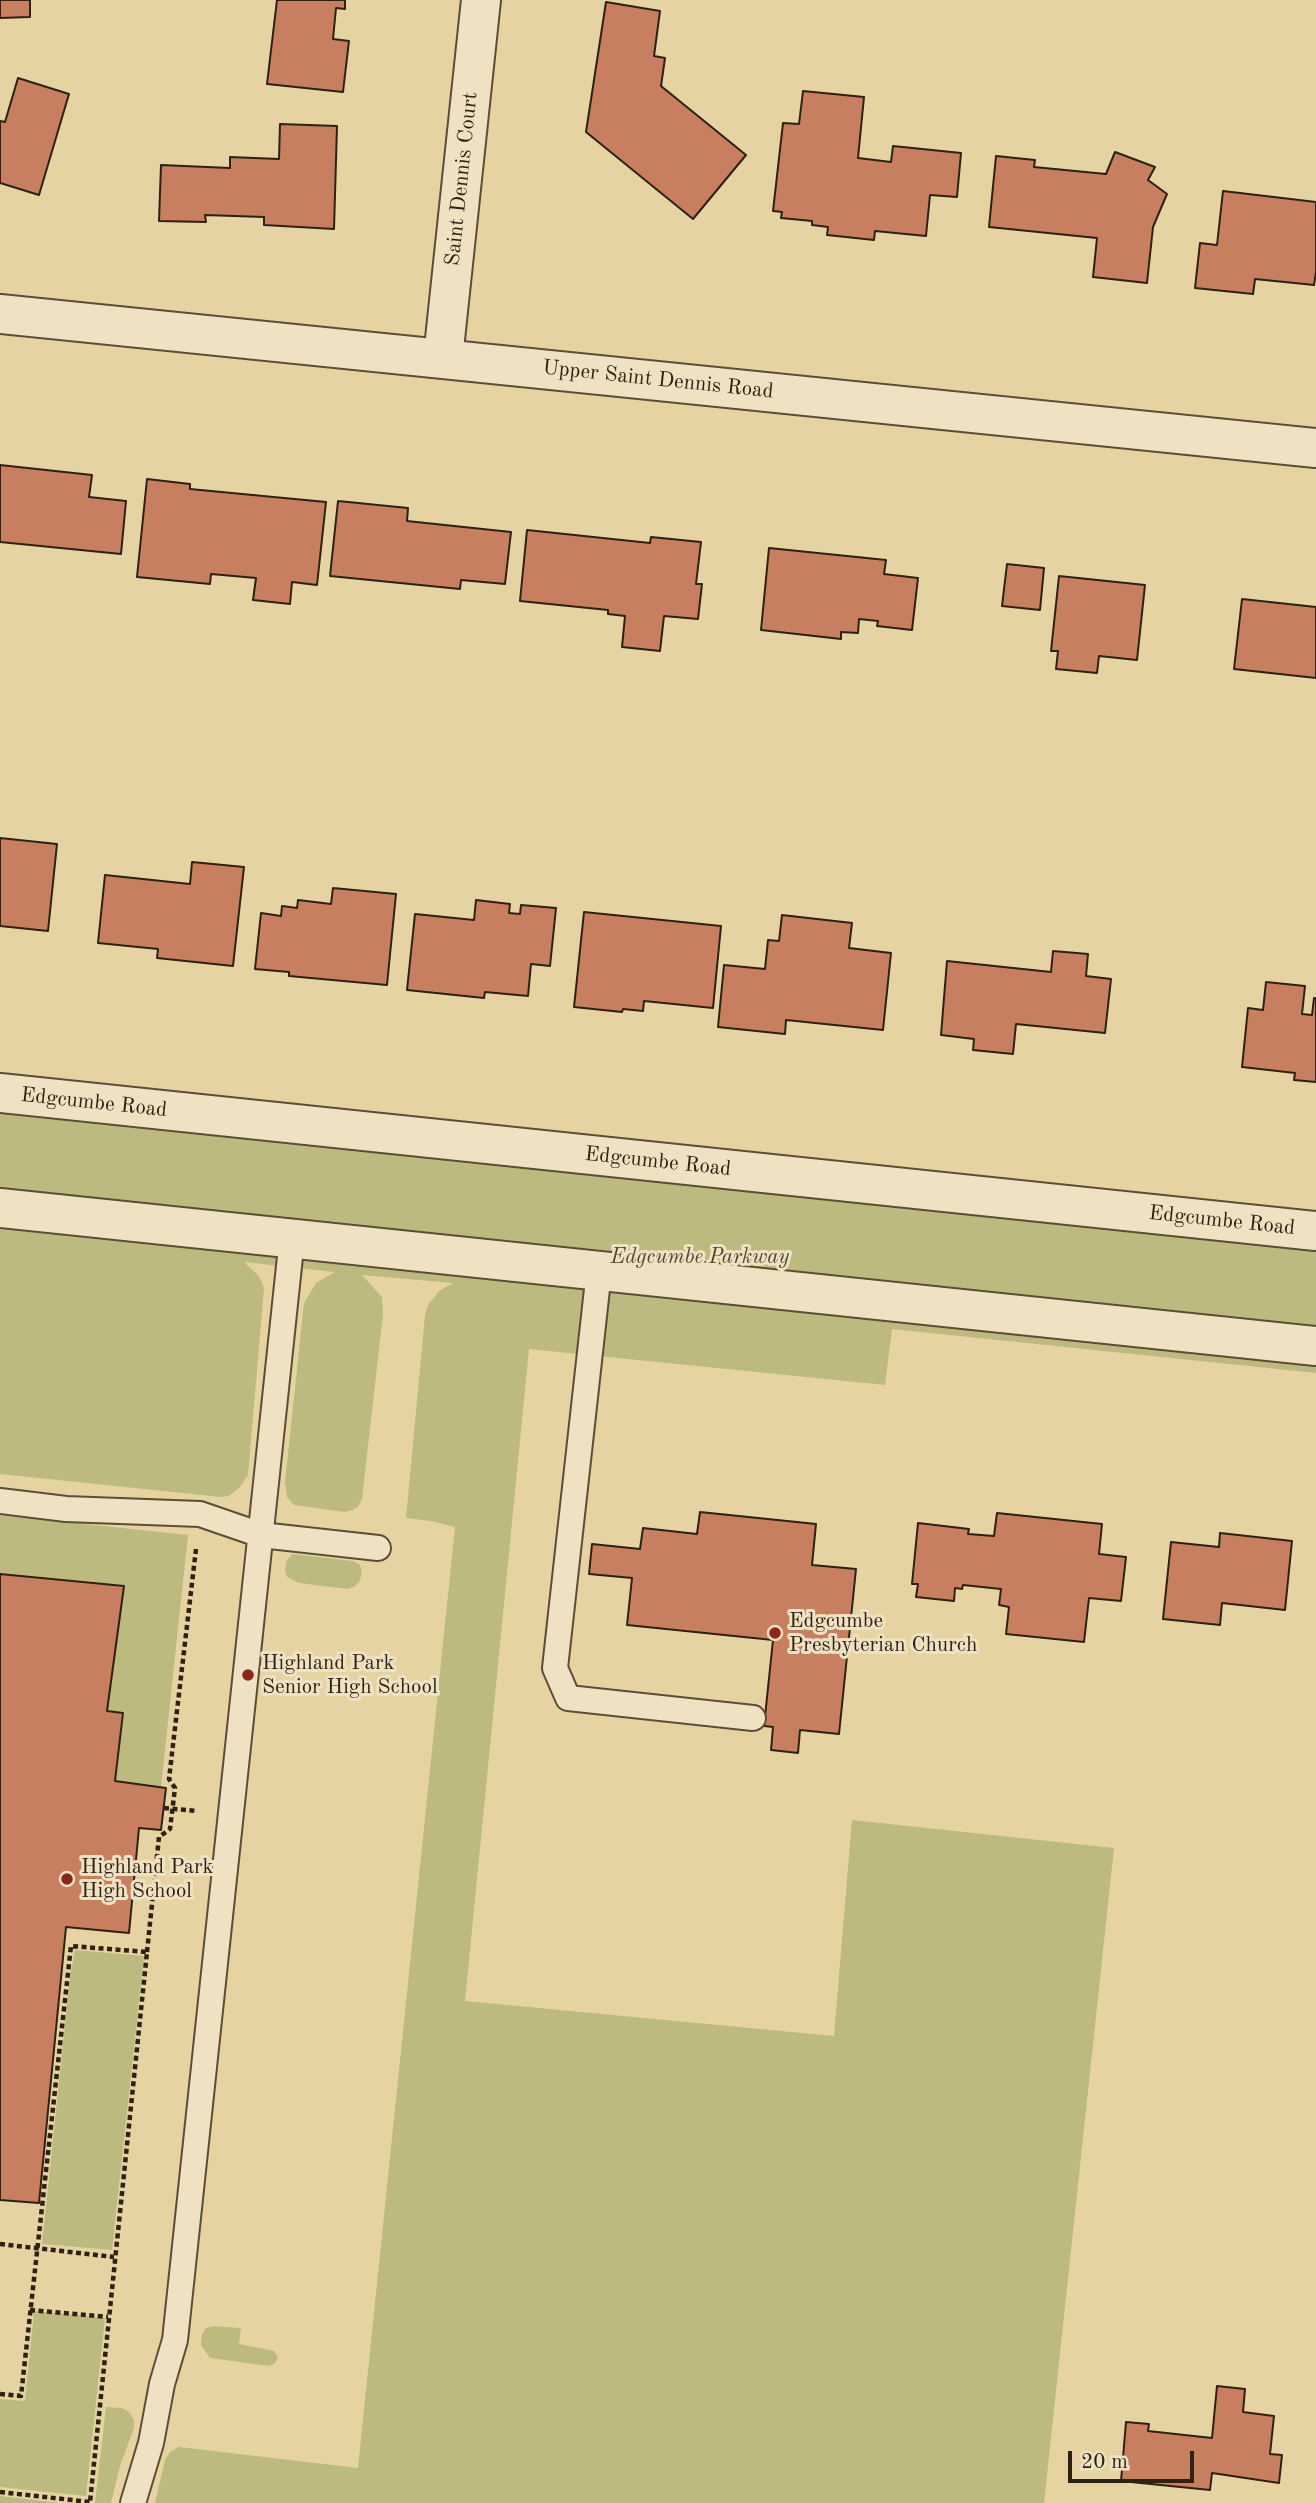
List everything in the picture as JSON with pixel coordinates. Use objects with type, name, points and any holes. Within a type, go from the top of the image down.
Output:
[{"type":"street","name":"Saint Dennis Court","points":[[443,358],[481,0]]},
{"type":"street","name":"Upper Saint Dennis Road","points":[[0,314],[1316,448]]},
{"type":"street","name":"Edgcumbe Road","points":[[0,1093],[1316,1231]]},
{"type":"street","points":[[0,1208],[1316,1346]]},
{"type":"lane","points":[[133,2503],[151,2443],[162,2384],[175,2340],[292,1238]]},
{"type":"lane","points":[[599,1271],[555,1668],[568,1698],[753,1718]]},
{"type":"lane","points":[[0,1501],[66,1509],[200,1514],[261,1535],[378,1548]]},
{"type":"path","points":[[0,2493],[90,2502],[159,1838],[170,1829],[175,1788],[169,1779],[200,1514]]},
{"type":"path","points":[[164,1808],[172,1808]]},
{"type":"path","points":[[0,2394],[21,2396],[71,1945],[147,1951]]},
{"type":"path","points":[[0,2244],[114,2257]]},
{"type":"path","points":[[30,2310],[108,2317]]},
{"type":"green space","name":"Edgcumbe Parkway","points":[[0,1076],[1316,1213],[1316,1373],[892,1329],[885,1385],[529,1349],[465,2001],[834,2036],[852,1820],[1114,1848],[1044,2503],[155,2503],[165,2460],[170,2452],[179,2447],[358,2468],[455,1527],[406,1518],[425,1315],[428,1305],[439,1291],[453,1283],[362,1275],[382,1297],[383,1314],[362,1499],[358,1507],[352,1510],[345,1512],[294,1505],[287,1497],[285,1482],[304,1303],[316,1283],[335,1272],[244,1262],[259,1276],[264,1288],[248,1475],[240,1487],[229,1496],[221,1497],[0,1474]]},
{"type":"green space","points":[[0,1515],[188,1535],[161,1787],[115,1781],[107,1711],[124,1586],[0,1574]]},
{"type":"green space","points":[[292,1554],[353,1561],[359,1564],[362,1570],[360,1581],[347,1589],[299,1583],[287,1577],[285,1571],[286,1562]]},
{"type":"green space","points":[[75,1950],[144,1956],[112,2250],[42,2244]]},
{"type":"green space","points":[[34,2311],[105,2318],[86,2496],[0,2487],[0,2399],[25,2401]]},
{"type":"green space","points":[[206,2328],[241,2328],[239,2344],[274,2351],[278,2357],[275,2363],[269,2366],[210,2358],[201,2345],[202,2334]]},
{"type":"green space","points":[[106,2407],[122,2408],[129,2412],[134,2420],[134,2428],[120,2466],[111,2503],[95,2503]]},
{"type":"green space","points":[[0,2496],[61,2503],[0,2503]]},
{"type":"building","points":[[0,0],[30,0],[30,17],[0,18]]},
{"type":"building","points":[[277,0],[345,0],[345,9],[336,8],[333,39],[349,41],[343,92],[267,84]]},
{"type":"building","points":[[606,2],[660,11],[654,56],[665,58],[661,86],[746,155],[693,219],[586,132]]},
{"type":"building","points":[[18,78],[69,94],[39,195],[0,183],[0,121],[5,122]]},
{"type":"building","points":[[803,91],[864,97],[858,158],[891,162],[893,146],[961,153],[957,197],[930,195],[926,236],[875,231],[874,240],[827,235],[828,227],[812,225],[812,221],[781,218],[782,212],[773,211],[783,123],[799,124]]},
{"type":"building","points":[[280,124],[337,126],[334,229],[264,225],[264,217],[205,215],[206,222],[159,221],[161,165],[230,168],[230,157],[279,159]]},
{"type":"building","points":[[1115,152],[1155,167],[1148,180],[1167,194],[1153,227],[1147,283],[1093,277],[1097,238],[989,227],[996,156],[1035,160],[1034,167],[1106,174]]},
{"type":"building","points":[[1223,191],[1316,202],[1314,285],[1255,279],[1253,294],[1195,288],[1200,243],[1217,245]]},
{"type":"building","points":[[0,465],[92,475],[89,497],[126,501],[121,554],[0,542]]},
{"type":"building","points":[[147,479],[190,484],[190,489],[326,502],[317,585],[292,582],[290,604],[253,600],[256,578],[211,574],[210,584],[137,577]]},
{"type":"building","points":[[338,501],[408,508],[407,521],[511,532],[505,584],[461,580],[460,589],[330,576]]},
{"type":"building","points":[[527,530],[650,543],[651,537],[701,542],[696,584],[702,584],[698,619],[664,616],[660,651],[622,647],[625,616],[608,614],[608,610],[520,601]]},
{"type":"building","points":[[769,548],[886,560],[884,574],[918,578],[912,630],[877,626],[878,621],[859,619],[858,633],[841,632],[841,639],[761,630]]},
{"type":"building","points":[[1007,564],[1044,568],[1040,610],[1002,606]]},
{"type":"building","points":[[1059,576],[1145,585],[1137,660],[1099,656],[1097,673],[1056,669],[1058,651],[1051,651]]},
{"type":"building","points":[[1242,599],[1316,607],[1316,678],[1234,669]]},
{"type":"building","points":[[0,838],[57,844],[48,931],[0,926]]},
{"type":"building","points":[[192,862],[244,867],[233,966],[157,958],[158,949],[98,943],[105,875],[190,884]]},
{"type":"building","points":[[333,888],[396,894],[387,985],[289,976],[289,972],[255,969],[261,913],[281,916],[282,906],[297,908],[298,900],[331,904]]},
{"type":"building","points":[[476,900],[510,904],[509,913],[520,914],[521,905],[556,908],[550,966],[531,964],[528,996],[485,992],[484,998],[407,990],[415,914],[474,920]]},
{"type":"building","points":[[584,912],[721,926],[713,1008],[644,1001],[643,1011],[623,1009],[622,1012],[574,1007]]},
{"type":"building","points":[[782,915],[852,923],[849,948],[891,953],[883,1030],[786,1020],[785,1034],[718,1027],[724,965],[765,969],[768,940],[779,941]]},
{"type":"building","points":[[1053,951],[1088,954],[1086,976],[1111,979],[1105,1033],[1016,1024],[1013,1054],[973,1050],[974,1039],[941,1035],[947,961],[1051,972]]},
{"type":"building","points":[[1266,982],[1305,986],[1302,1014],[1312,1015],[1316,998],[1316,1082],[1294,1080],[1295,1073],[1242,1067],[1248,1008],[1263,1010]]},
{"type":"building","name":"Edgcumbe Presbyterian Church","points":[[700,1512],[816,1524],[812,1565],[856,1569],[839,1734],[800,1730],[798,1753],[771,1750],[773,1727],[764,1726],[773,1640],[627,1625],[632,1578],[589,1574],[592,1544],[640,1549],[643,1528],[697,1534]]},
{"type":"building","points":[[997,1513],[1102,1524],[1099,1554],[1126,1557],[1121,1601],[1089,1598],[1084,1642],[1006,1634],[1009,1607],[999,1605],[1001,1589],[963,1585],[962,1589],[955,1588],[954,1601],[916,1597],[918,1584],[912,1584],[918,1523],[969,1529],[968,1534],[994,1536]]},
{"type":"building","points":[[1220,1533],[1292,1541],[1285,1610],[1222,1603],[1220,1625],[1163,1619],[1171,1542],[1219,1547]]},
{"type":"building","name":"Highland Park High School","points":[[0,1574],[124,1586],[107,1711],[123,1713],[115,1781],[166,1788],[161,1830],[139,1828],[129,1933],[66,1927],[39,2203],[0,2200]]},
{"type":"building","points":[[1217,2386],[1245,2389],[1243,2412],[1274,2416],[1270,2454],[1282,2455],[1279,2483],[1212,2473],[1210,2490],[1121,2481],[1126,2422],[1149,2424],[1148,2431],[1212,2438]]},
{"type":"place","name":"Edgcumbe Presbyterian Church","points":[[775,1633]]},
{"type":"place","name":"Highland Park Senior High School","points":[[248,1675]]},
{"type":"place","name":"Highland Park High School","points":[[67,1879]]}]
